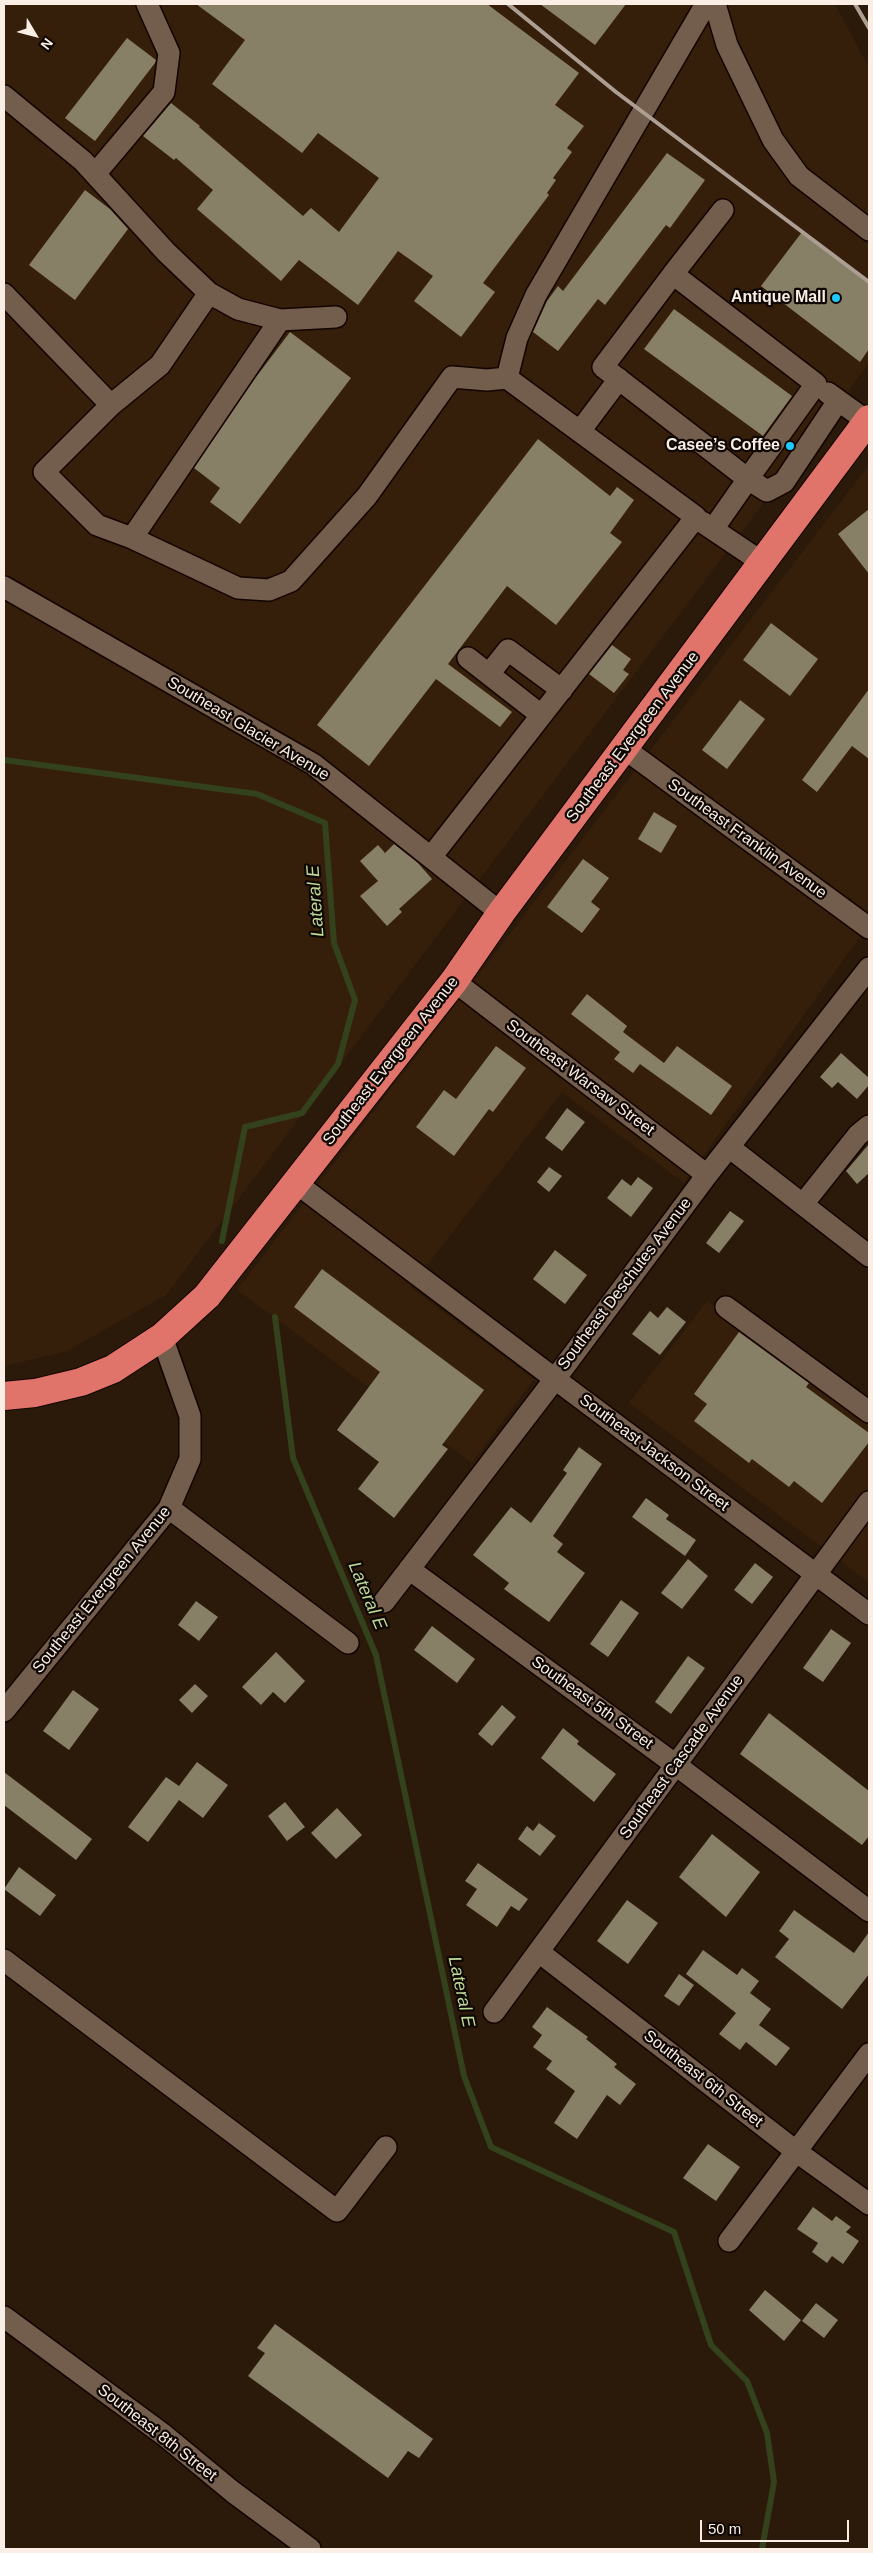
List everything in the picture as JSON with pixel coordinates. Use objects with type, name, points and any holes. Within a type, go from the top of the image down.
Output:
[{"type":"highway","name":"Southeast Evergreen Avenue","points":[[162,1337],[207,1296],[454,981],[500,913],[625,749],[868,420]]},
{"type":"highway","points":[[4,1396],[35,1393],[82,1382],[113,1369],[162,1337]]},
{"type":"street","points":[[95,174],[164,92],[169,53],[147,4]]},
{"type":"street","points":[[507,378],[517,338],[536,295],[706,4]]},
{"type":"street","points":[[715,4],[727,45],[773,140],[799,176],[869,230]]},
{"type":"street","points":[[4,96],[83,161],[166,252],[209,292],[238,309],[280,320],[336,316]]},
{"type":"street","points":[[723,210],[603,367],[751,481],[767,490],[784,482],[826,391]]},
{"type":"street","points":[[673,274],[826,391],[868,420]]},
{"type":"street","points":[[209,292],[160,365],[110,405],[44,472],[97,525],[132,538],[238,588],[269,590],[291,581],[367,496],[452,377],[487,380],[507,378],[704,523],[763,563]]},
{"type":"street","points":[[4,294],[110,405]]},
{"type":"street","points":[[132,538],[280,320]]},
{"type":"street","points":[[580,431],[619,379]]},
{"type":"street","points":[[431,857],[562,690],[704,523],[751,481],[826,391]]},
{"type":"street","name":"Southeast Glacier Avenue","points":[[4,587],[314,764],[500,913]]},
{"type":"street","points":[[489,674],[508,650],[562,690]]},
{"type":"street","points":[[468,658],[541,715]]},
{"type":"street","name":"Southeast Franklin Avenue","points":[[625,749],[869,928]]},
{"type":"street","name":"Southeast Deschutes Avenue","points":[[384,1602],[707,1175],[869,968]]},
{"type":"street","name":"Southeast Warsaw Street","points":[[454,981],[707,1175]]},
{"type":"street","points":[[803,1204],[858,1135],[869,1126]]},
{"type":"street","points":[[729,1147],[869,1256]]},
{"type":"street","name":"Southeast Jackson Street","points":[[296,1183],[554,1379],[869,1614]]},
{"type":"street","points":[[726,1307],[869,1412]]},
{"type":"street","name":"Southeast Evergreen Avenue","points":[[4,1711],[169,1508],[190,1460],[190,1416],[162,1337]]},
{"type":"street","name":"Southeast Cascade Avenue","points":[[494,2012],[869,1502]]},
{"type":"street","points":[[169,1508],[348,1643]]},
{"type":"street","name":"Southeast 5th Street","points":[[409,1569],[676,1765],[869,1911]]},
{"type":"street","name":"Southeast 6th Street","points":[[539,1952],[797,2152],[869,2204]]},
{"type":"street","points":[[4,1960],[337,2211],[386,2146]]},
{"type":"street","points":[[729,2241],[869,2054]]},
{"type":"street","name":"Southeast 8th Street","points":[[4,2317],[164,2435],[233,2492],[310,2549]]},
{"type":"shaded area","points":[[4,4],[835,4],[869,68],[869,363],[166,1295],[67,1351],[4,1366]]},
{"type":"shaded area","points":[[869,465],[869,924],[684,1183],[562,1092],[410,1287],[534,1379],[472,1463],[237,1290]]},
{"type":"shaded area","points":[[707,1301],[869,1422],[869,1582],[629,1403]]},
{"type":"building","points":[[196,4],[487,4],[579,73],[555,105],[584,126],[567,148],[572,152],[553,178],[556,180],[547,193],[549,195],[483,283],[495,292],[461,337],[414,301],[433,276],[398,251],[358,305],[299,260],[281,281],[197,209],[213,190],[176,158],[174,160],[143,136],[171,103],[303,216],[311,208],[339,232],[379,178],[318,133],[302,153],[212,84],[245,40]]},
{"type":"building","points":[[540,4],[626,4],[595,45]]},
{"type":"building","points":[[127,38],[156,60],[95,141],[65,118]]},
{"type":"building","points":[[667,153],[705,180],[670,228],[666,225],[605,305],[598,299],[558,351],[533,332],[547,301],[558,286],[563,291]]},
{"type":"building","points":[[85,190],[110,209],[128,229],[75,300],[29,265]]},
{"type":"building","points":[[802,232],[869,283],[869,349],[860,362],[761,286]]},
{"type":"building","points":[[674,309],[792,396],[763,436],[644,349]]},
{"type":"building","points":[[290,332],[351,378],[240,524],[210,502],[220,488],[194,468],[256,377]]},
{"type":"building","points":[[538,439],[610,496],[617,487],[634,500],[610,533],[622,542],[556,625],[507,586],[448,664],[512,712],[500,727],[436,679],[369,766],[317,725]]},
{"type":"building","points":[[869,509],[869,574],[838,534]]},
{"type":"building","points":[[771,623],[818,659],[790,696],[743,660]]},
{"type":"building","points":[[612,645],[631,659],[623,670],[629,674],[614,693],[589,674]]},
{"type":"building","points":[[869,689],[869,759],[852,746],[817,792],[802,780]]},
{"type":"building","points":[[740,700],[765,719],[727,769],[702,750]]},
{"type":"building","points":[[654,812],[677,826],[661,853],[638,839]]},
{"type":"building","points":[[394,844],[418,863],[432,879],[399,909],[402,912],[387,926],[360,896],[378,881],[360,861],[378,845],[385,853]]},
{"type":"building","points":[[583,859],[609,878],[591,902],[600,909],[582,933],[547,907]]},
{"type":"building","points":[[587,994],[627,1026],[623,1032],[664,1063],[677,1046],[732,1086],[711,1115],[640,1064],[633,1073],[614,1059],[620,1052],[571,1014]]},
{"type":"building","points":[[496,1046],[526,1068],[493,1112],[489,1109],[454,1156],[416,1127],[444,1090],[456,1099]]},
{"type":"building","points":[[841,1053],[869,1078],[869,1085],[857,1099],[838,1082],[832,1088],[820,1077]]},
{"type":"building","points":[[567,1108],[585,1122],[562,1151],[545,1138]]},
{"type":"building","points":[[869,1144],[869,1173],[857,1184],[846,1171]]},
{"type":"building","points":[[549,1167],[562,1176],[549,1192],[537,1182]]},
{"type":"building","points":[[638,1177],[653,1188],[631,1217],[607,1198],[622,1179],[631,1186]]},
{"type":"building","points":[[730,1211],[744,1221],[719,1253],[706,1243]]},
{"type":"building","points":[[555,1250],[587,1275],[565,1304],[533,1279]]},
{"type":"building","points":[[322,1269],[484,1390],[442,1445],[448,1449],[394,1518],[358,1489],[379,1462],[337,1430],[380,1372],[294,1307]]},
{"type":"building","points":[[667,1307],[686,1322],[660,1355],[632,1334],[650,1311],[658,1318]]},
{"type":"building","points":[[739,1332],[809,1383],[806,1387],[869,1433],[869,1442],[822,1503],[794,1481],[789,1487],[752,1459],[749,1463],[694,1421],[707,1404],[694,1394]]},
{"type":"building","points":[[579,1447],[602,1464],[553,1536],[563,1544],[557,1552],[585,1573],[549,1622],[504,1589],[509,1583],[473,1555],[511,1507],[531,1523],[567,1473],[563,1470]]},
{"type":"building","points":[[646,1498],[669,1515],[666,1519],[696,1540],[685,1556],[632,1517]]},
{"type":"building","points":[[688,1559],[708,1576],[682,1609],[661,1593]]},
{"type":"building","points":[[755,1563],[773,1577],[752,1604],[734,1590]]},
{"type":"building","points":[[621,1600],[639,1613],[608,1657],[590,1644]]},
{"type":"building","points":[[196,1601],[218,1617],[199,1641],[178,1625]]},
{"type":"building","points":[[432,1626],[475,1659],[457,1683],[414,1650]]},
{"type":"building","points":[[831,1629],[851,1643],[823,1682],[803,1668]]},
{"type":"building","points":[[276,1652],[305,1681],[285,1703],[273,1692],[261,1705],[242,1687]]},
{"type":"building","points":[[688,1656],[705,1668],[671,1714],[655,1702]]},
{"type":"building","points":[[195,1684],[208,1696],[192,1713],[179,1700]]},
{"type":"building","points":[[73,1690],[99,1709],[69,1750],[43,1731]]},
{"type":"building","points":[[502,1705],[516,1717],[492,1746],[478,1734]]},
{"type":"building","points":[[769,1713],[869,1791],[869,1836],[862,1845],[740,1754]]},
{"type":"building","points":[[563,1728],[579,1741],[577,1744],[616,1774],[594,1802],[541,1758]]},
{"type":"building","points":[[197,1762],[228,1785],[203,1818],[179,1800],[148,1842],[128,1827],[166,1777],[179,1786]]},
{"type":"building","points":[[4,1772],[92,1839],[76,1860],[4,1805]]},
{"type":"building","points":[[285,1802],[305,1827],[287,1841],[268,1816]]},
{"type":"building","points":[[337,1808],[362,1835],[336,1859],[311,1833]]},
{"type":"building","points":[[539,1823],[556,1836],[540,1856],[518,1839],[527,1826],[533,1831]]},
{"type":"building","points":[[712,1834],[760,1872],[726,1917],[679,1877]]},
{"type":"building","points":[[478,1863],[528,1899],[519,1911],[511,1906],[497,1927],[466,1905],[477,1889],[465,1881]]},
{"type":"building","points":[[19,1867],[56,1895],[40,1916],[4,1889]]},
{"type":"building","points":[[627,1900],[658,1923],[628,1964],[597,1941]]},
{"type":"building","points":[[794,1910],[854,1953],[869,1932],[869,1974],[842,2009],[775,1957],[789,1939],[779,1931]]},
{"type":"building","points":[[703,1950],[737,1975],[742,1968],[759,1981],[750,1993],[771,2009],[759,2025],[790,2048],[776,2066],[746,2042],[740,2050],[719,2034],[736,2013],[686,1974]]},
{"type":"building","points":[[679,1974],[694,1985],[679,2006],[664,1996]]},
{"type":"building","points":[[547,2007],[588,2037],[586,2039],[617,2064],[614,2067],[636,2084],[620,2105],[607,2095],[577,2139],[554,2123],[575,2091],[546,2069],[552,2061],[533,2047],[542,2035],[532,2027]]},
{"type":"building","points":[[708,2144],[740,2167],[716,2201],[683,2178]]},
{"type":"building","points":[[813,2207],[832,2221],[836,2216],[851,2227],[846,2232],[859,2241],[843,2264],[832,2256],[827,2263],[812,2252],[818,2243],[797,2229]]},
{"type":"building","points":[[765,2290],[801,2320],[784,2341],[749,2310]]},
{"type":"building","points":[[816,2303],[838,2320],[824,2338],[802,2321]]},
{"type":"building","points":[[275,2324],[433,2439],[419,2458],[408,2451],[388,2478],[248,2376],[265,2353],[257,2348]]},
{"type":"waterway","name":"Lateral E","points":[[4,760],[257,794],[325,823],[334,943],[355,1000],[338,1064],[302,1113],[245,1127],[222,1241]]},
{"type":"waterway","name":"Lateral E","points":[[275,1317],[293,1458],[376,1655],[464,2076],[491,2147],[674,2232],[711,2345],[747,2381],[767,2433],[774,2482],[762,2549]]},
{"type":"railway","points":[[508,4],[616,92],[869,282]]},
{"type":"railway","points":[[855,4],[869,28]]},
{"type":"place","name":"Antique Mall","points":[[836,298]]},
{"type":"place","name":"Casee’s Coffee","points":[[790,446]]}]
